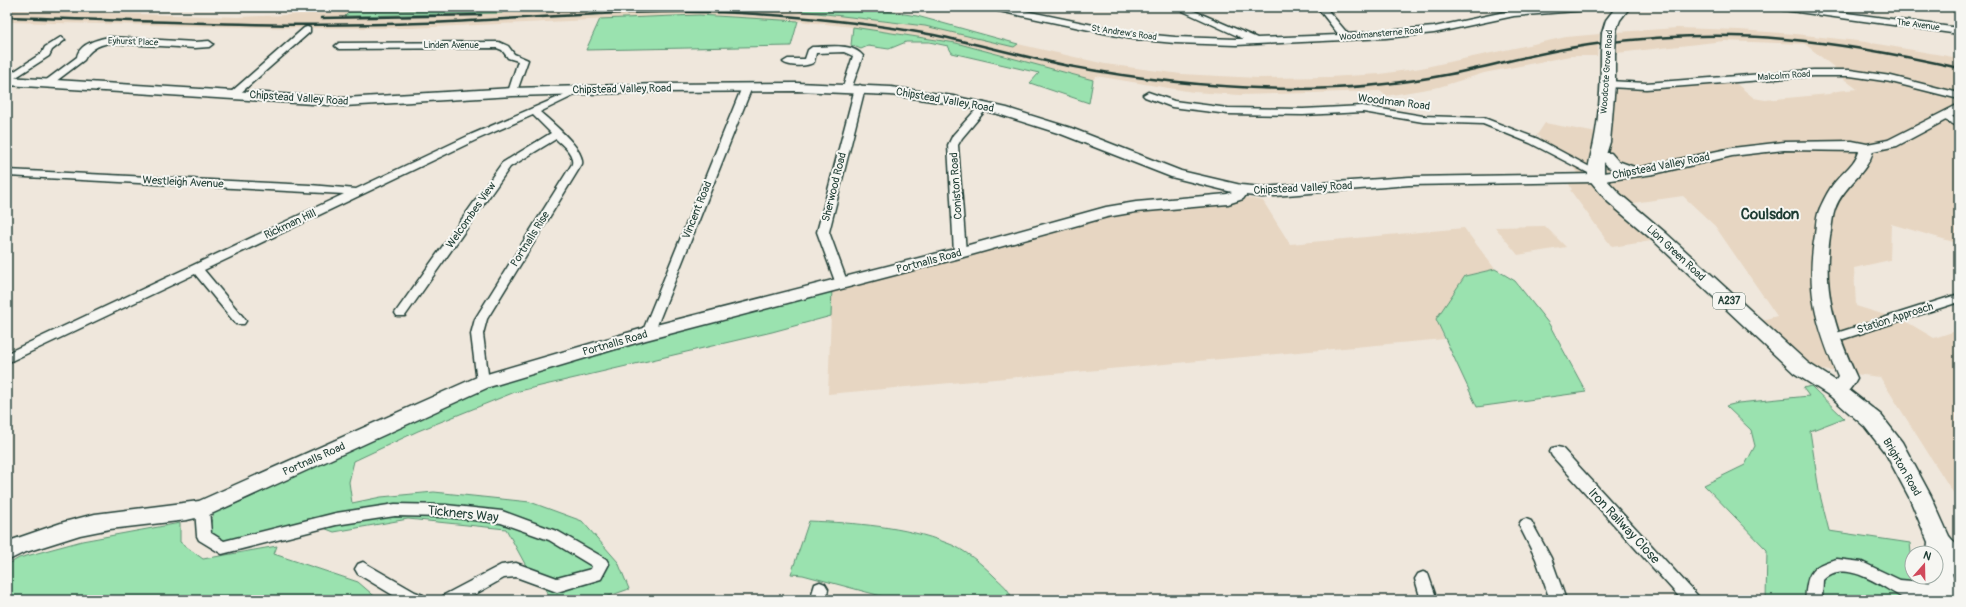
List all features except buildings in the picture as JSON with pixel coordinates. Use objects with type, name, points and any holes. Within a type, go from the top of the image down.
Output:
[{"type":"main road","name":"Woodcote Grove Road","points":[[1600,176],[1604,149],[1609,33],[1613,20],[1622,7]]},
{"type":"main road","name":"Chipstead Valley Road","points":[[7,80],[344,102],[571,90],[747,87],[854,88],[906,92],[984,106],[1066,131],[1176,174],[1241,190],[1262,192],[1410,181],[1580,172],[1600,176],[1638,173],[1720,154],[1765,148],[1834,145],[1852,145],[1867,148]]},
{"type":"main road","points":[[1837,391],[1848,378],[1831,339],[1821,300],[1819,283],[1819,257],[1825,216],[1834,193],[1863,161],[1867,148],[1892,143],[1959,108]]},
{"type":"main road","points":[[1604,149],[1610,162],[1620,168],[1638,173]]},
{"type":"main road","name":"Lion Green Road","points":[[1600,176],[1614,198],[1626,206],[1801,368],[1837,391]]},
{"type":"main road","name":"Portnalls Road","points":[[7,552],[16,547],[80,526],[134,518],[180,514],[202,509],[483,382],[648,333],[842,284],[1121,209],[1228,199],[1238,196],[1241,190]]},
{"type":"main road","name":"Brighton Road","points":[[1837,391],[1873,421],[1894,448],[1920,496],[1940,542],[1959,565]]},
{"type":"main road","name":"Brighton Road","points":[[1940,542],[1938,562],[1953,596]]},
{"type":"street","name":"St Andrew's Road","points":[[994,7],[1132,36],[1188,41],[1257,42]]},
{"type":"street","name":"Woodmansterne Road","points":[[1178,7],[1257,42],[1346,38],[1434,30],[1504,15],[1589,7]]},
{"type":"street","points":[[1321,7],[1346,38]]},
{"type":"street","points":[[1496,7],[1504,15]]},
{"type":"street","name":"The Avenue","points":[[1782,7],[1830,10],[1959,30]]},
{"type":"street","points":[[1956,7],[1959,12]]},
{"type":"street","points":[[234,94],[307,30]]},
{"type":"street","points":[[7,80],[46,54],[48,49],[61,40]]},
{"type":"street","name":"Eyhurst Place","points":[[48,83],[81,58],[82,53],[98,42],[109,40],[195,45],[209,44]]},
{"type":"street","name":"Linden Avenue","points":[[339,46],[498,45],[505,48],[511,56],[524,60],[513,92]]},
{"type":"street","name":"Sherwood Road","points":[[788,62],[809,62],[812,50],[848,50],[855,52],[858,56],[854,88],[823,232],[842,284]]},
{"type":"street","name":"Malcolm Road","points":[[1608,84],[1646,86],[1813,73],[1850,72],[1891,79],[1959,96]]},
{"type":"street","name":"Vincent Road","points":[[648,333],[747,87]]},
{"type":"street","name":"Rickman Hill","points":[[9,353],[196,268],[474,137],[535,112],[564,98],[570,94],[571,90]]},
{"type":"street","name":"Woodman Road","points":[[1148,95],[1172,104],[1228,111],[1303,112],[1363,109],[1423,119],[1484,121],[1534,141],[1580,172]]},
{"type":"street","name":"Coniston Road","points":[[960,253],[953,145],[957,137],[984,106]]},
{"type":"street","name":"Portnalls Rise","points":[[483,382],[477,334],[481,319],[577,164],[576,155],[535,112]]},
{"type":"street","points":[[1944,116],[1959,124]]},
{"type":"street","name":"Welcombes View","points":[[401,313],[506,165],[557,134]]},
{"type":"street","name":"Westleigh Avenue","points":[[7,173],[310,188],[359,192]]},
{"type":"street","points":[[196,268],[240,321]]},
{"type":"street","name":"Station Approach","points":[[1831,339],[1959,298]]},
{"type":"street","name":"Iron Railway Close","points":[[1557,452],[1692,600]]},
{"type":"street","name":"Tickners Way","points":[[202,509],[204,536],[222,548],[336,519],[394,510],[446,511],[502,517],[554,536],[601,564],[596,574],[557,584],[516,570],[501,572],[471,590],[448,600]]},
{"type":"street","points":[[1526,525],[1543,558],[1558,600]]},
{"type":"street","points":[[1814,600],[1813,596],[1816,577],[1825,569],[1842,566],[1866,569],[1900,586],[1919,600]]},
{"type":"street","points":[[363,568],[411,598],[418,600]]},
{"type":"street","points":[[1424,579],[1429,600]]},
{"type":"street","points":[[1900,586],[1953,596]]},
{"type":"shaded area","points":[[567,7],[775,8],[925,26],[1014,46],[1018,44],[1105,64],[1181,74],[1258,78],[1329,77],[1380,74],[1421,68],[1566,37],[1600,34],[1597,56],[1570,56],[1484,73],[1439,87],[1386,96],[1380,91],[1240,95],[1193,92],[1096,76],[1093,80],[956,43],[853,27],[798,21],[699,15],[412,28],[301,28],[7,22],[7,10],[238,17],[360,12]]},
{"type":"shaded area","points":[[1677,28],[1795,34],[1866,42],[1959,58],[1959,236],[1957,243],[1891,224],[1890,260],[1854,268],[1856,306],[1905,321],[1934,338],[1959,330],[1959,502],[1880,377],[1814,369],[1758,321],[1777,316],[1715,226],[1683,196],[1633,203],[1651,241],[1612,247],[1570,190],[1572,190],[1569,184],[1578,172],[1537,135],[1545,123],[1597,133],[1614,89],[1633,90],[1733,81],[1754,98],[1765,100],[1829,94],[1837,91],[1857,89],[1840,76],[1835,68],[1805,44],[1724,41],[1617,53],[1618,32]]},
{"type":"shaded area","points":[[1238,196],[1263,201],[1290,244],[1464,228],[1495,269],[1465,276],[1436,319],[1444,339],[828,394],[832,286],[1106,212]]},
{"type":"shaded area","points":[[1545,226],[1566,247],[1518,255],[1495,227]]},
{"type":"green space","points":[[741,7],[861,7],[917,16],[1018,44],[1014,47],[925,26],[776,8]]},
{"type":"green space","points":[[504,9],[502,13],[345,16],[349,12]]},
{"type":"green space","points":[[699,15],[798,21],[791,46],[586,50],[600,19]]},
{"type":"green space","points":[[853,27],[956,43],[1093,80],[1089,103],[1030,83],[1039,73],[952,53],[948,46],[929,42],[906,42],[889,49],[868,46],[861,49],[851,45]]},
{"type":"green space","points":[[1495,269],[1515,281],[1549,324],[1586,392],[1477,407],[1436,319],[1465,276]]},
{"type":"green space","points":[[832,287],[831,316],[772,332],[515,392],[418,431],[354,461],[349,482],[352,503],[381,497],[434,492],[530,502],[582,521],[618,562],[629,589],[598,600],[551,600],[545,589],[525,564],[506,529],[408,519],[334,532],[311,523],[226,542],[208,533],[214,512],[249,498],[483,382]]},
{"type":"green space","points":[[1811,386],[1844,418],[1810,431],[1819,491],[1829,531],[1910,543],[1910,545],[1904,545],[1904,585],[1914,585],[1916,600],[1766,600],[1767,550],[1704,485],[1745,465],[1755,446],[1751,430],[1726,406],[1738,403],[1809,396],[1803,388]]},
{"type":"green space","points":[[809,521],[862,524],[897,529],[931,537],[953,545],[972,557],[984,567],[1005,587],[1012,600],[896,600],[803,575],[791,574]]},
{"type":"green space","points":[[180,523],[180,542],[203,559],[277,546],[274,554],[358,582],[379,600],[7,600],[7,565],[19,558],[82,541]]},
{"type":"railway","points":[[7,17],[318,25],[422,23],[590,14],[673,12],[757,14],[801,17],[912,31],[1097,71],[1153,79],[1209,85],[1294,89],[1373,85],[1432,78],[1542,53],[1578,47],[1619,41],[1690,36],[1761,37],[1806,41],[1872,50],[1959,68]]},
{"type":"railway","points":[[321,18],[481,15]]},
{"type":"district","name":"Coulsdon","points":[[1770,214]]}]
